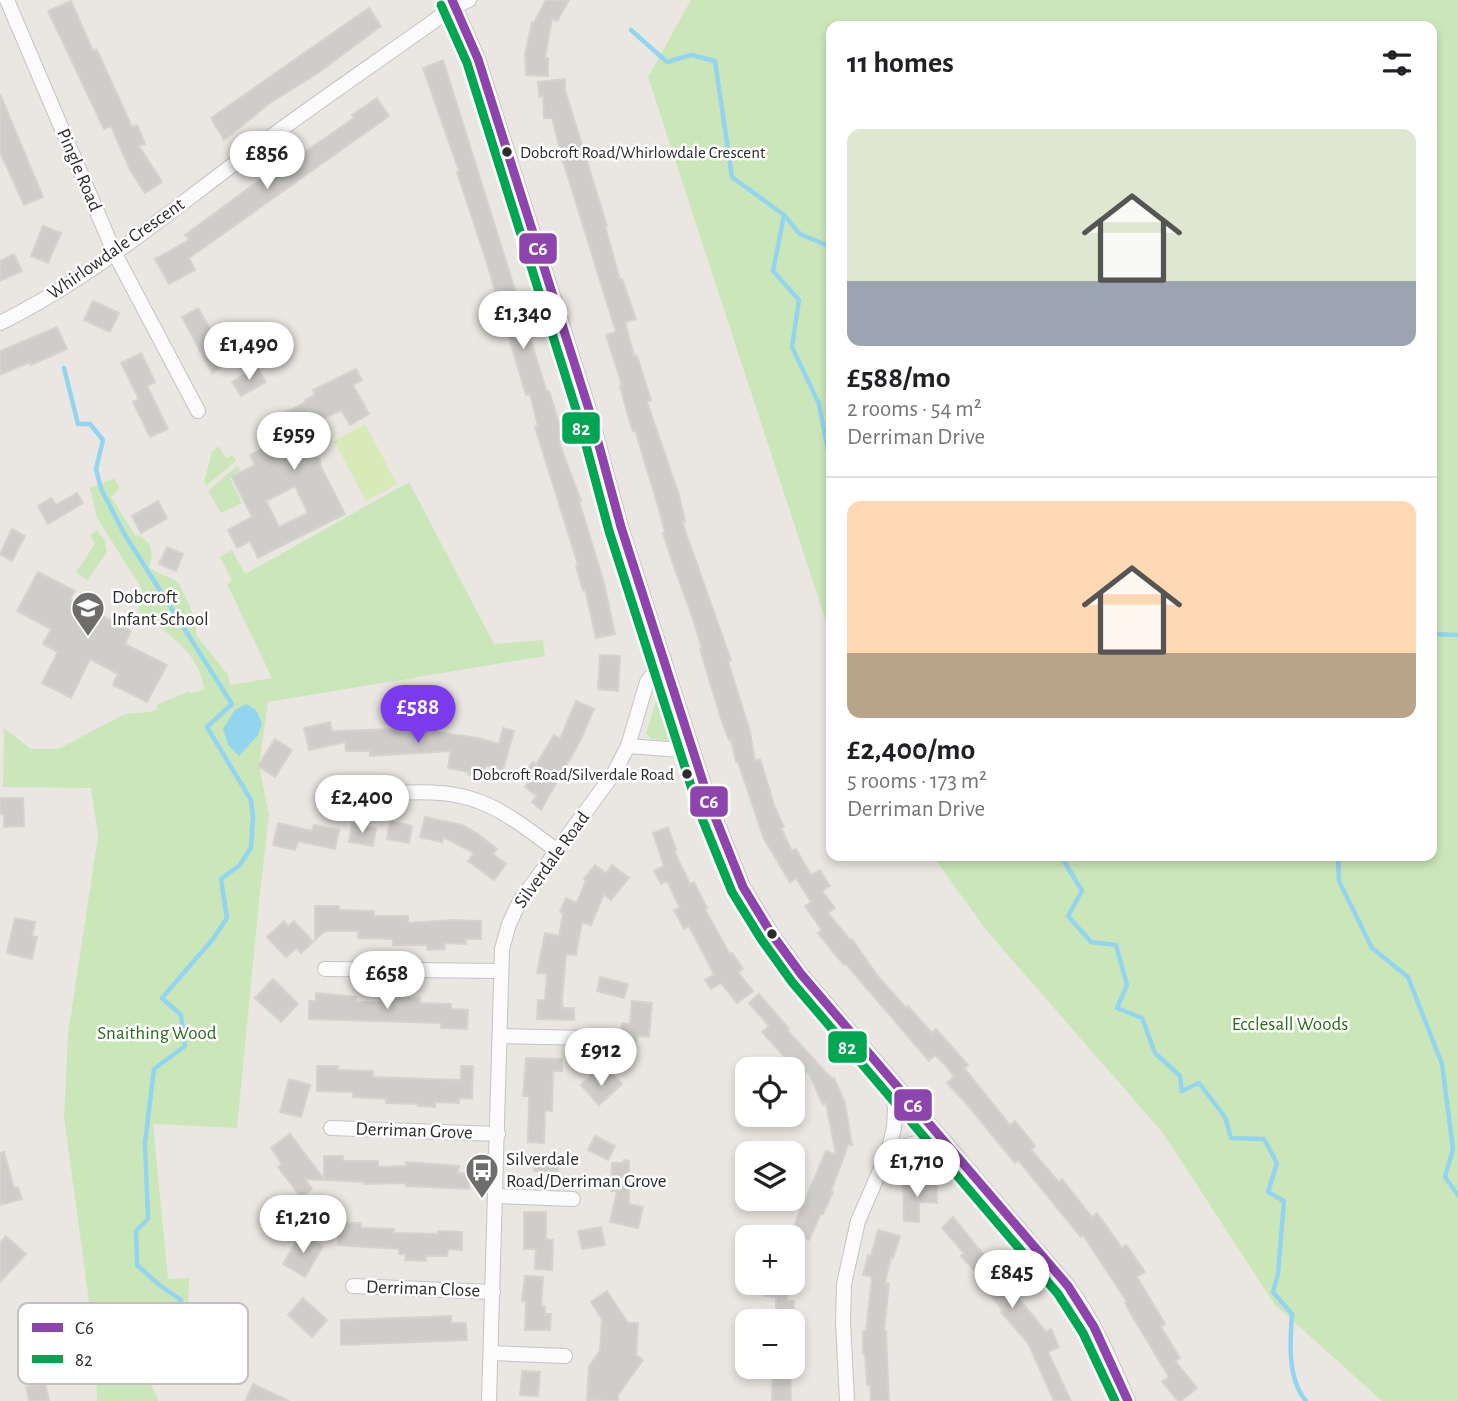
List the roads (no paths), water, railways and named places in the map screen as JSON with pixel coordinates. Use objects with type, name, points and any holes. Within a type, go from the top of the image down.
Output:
[{"type":"street","name":"Pingle Road","points":[[7,0],[115,254],[198,411]]},
{"type":"street","name":"Whirlowdale Crescent","points":[[0,323],[68,286],[115,254],[453,3],[469,0]]},
{"type":"street","points":[[453,3],[478,59],[493,104],[591,416],[621,527],[724,843],[743,887],[771,933],[801,974],[1049,1263],[1085,1310],[1128,1401]]},
{"type":"street","name":"Silverdale Road","points":[[489,1401],[502,949],[509,924],[520,901],[614,773],[628,746],[647,682],[664,659]]},
{"type":"street","points":[[628,746],[693,751]]},
{"type":"street","points":[[324,794],[341,797],[449,792],[501,810],[556,850]]},
{"type":"street","points":[[324,970],[500,971]]},
{"type":"street","points":[[500,1036],[588,1038]]},
{"type":"street","points":[[847,1401],[842,1322],[844,1284],[859,1221],[888,1152],[894,1128],[895,1107],[889,1077]]},
{"type":"street","name":"Derriman Grove","points":[[331,1128],[498,1134]]},
{"type":"street","points":[[888,1152],[931,1138],[945,1142]]},
{"type":"street","points":[[496,1196],[573,1199]]},
{"type":"street","name":"Derriman Close","points":[[353,1286],[493,1292]]},
{"type":"street","points":[[492,1353],[565,1356]]},
{"type":"water","points":[[246,704],[256,710],[262,723],[258,735],[239,756],[228,745],[223,729],[235,710]]},
{"type":"waterway","points":[[631,30],[667,62],[691,55],[715,61],[732,177],[784,215],[773,271],[799,300],[792,347],[819,404],[826,440]]},
{"type":"waterway","points":[[784,215],[800,234],[826,245]]},
{"type":"waterway","points":[[64,368],[78,424],[90,424],[103,440],[96,469],[101,489],[125,535],[232,704],[207,727],[251,800],[251,848],[239,866],[221,879],[227,918],[213,939],[162,998],[181,1015],[185,1046],[154,1069],[145,1143],[148,1219],[136,1231],[137,1265],[181,1300],[180,1303]]},
{"type":"waterway","points":[[1437,634],[1458,635]]},
{"type":"waterway","points":[[1064,861],[1082,891],[1068,916],[1091,942],[1116,945],[1127,985],[1117,1008],[1142,1018],[1155,1053],[1180,1076],[1182,1091],[1199,1083],[1225,1117],[1231,1138],[1264,1139],[1277,1163],[1268,1192],[1284,1201],[1278,1274],[1273,1292],[1292,1314],[1293,1371],[1306,1401]]},
{"type":"waterway","points":[[1338,861],[1339,881],[1372,948],[1408,977],[1442,1064],[1453,1149],[1445,1177],[1458,1195]]},
{"type":"place","name":"Dobcroft Road/Whirlowdale Crescent","points":[[507,152]]},
{"type":"place","name":"Dobcroft Infant School","points":[[88,638]]},
{"type":"place","name":"Dobcroft Road/Silverdale Road","points":[[687,774]]},
{"type":"place","name":"Silverdale Road/Derriman Grove","points":[[482,1200]]},
{"type":"park label","name":"Ecclesall Woods","points":[[1290,1024]]},
{"type":"park label","name":"Snaithing Wood","points":[[157,1033]]}]
